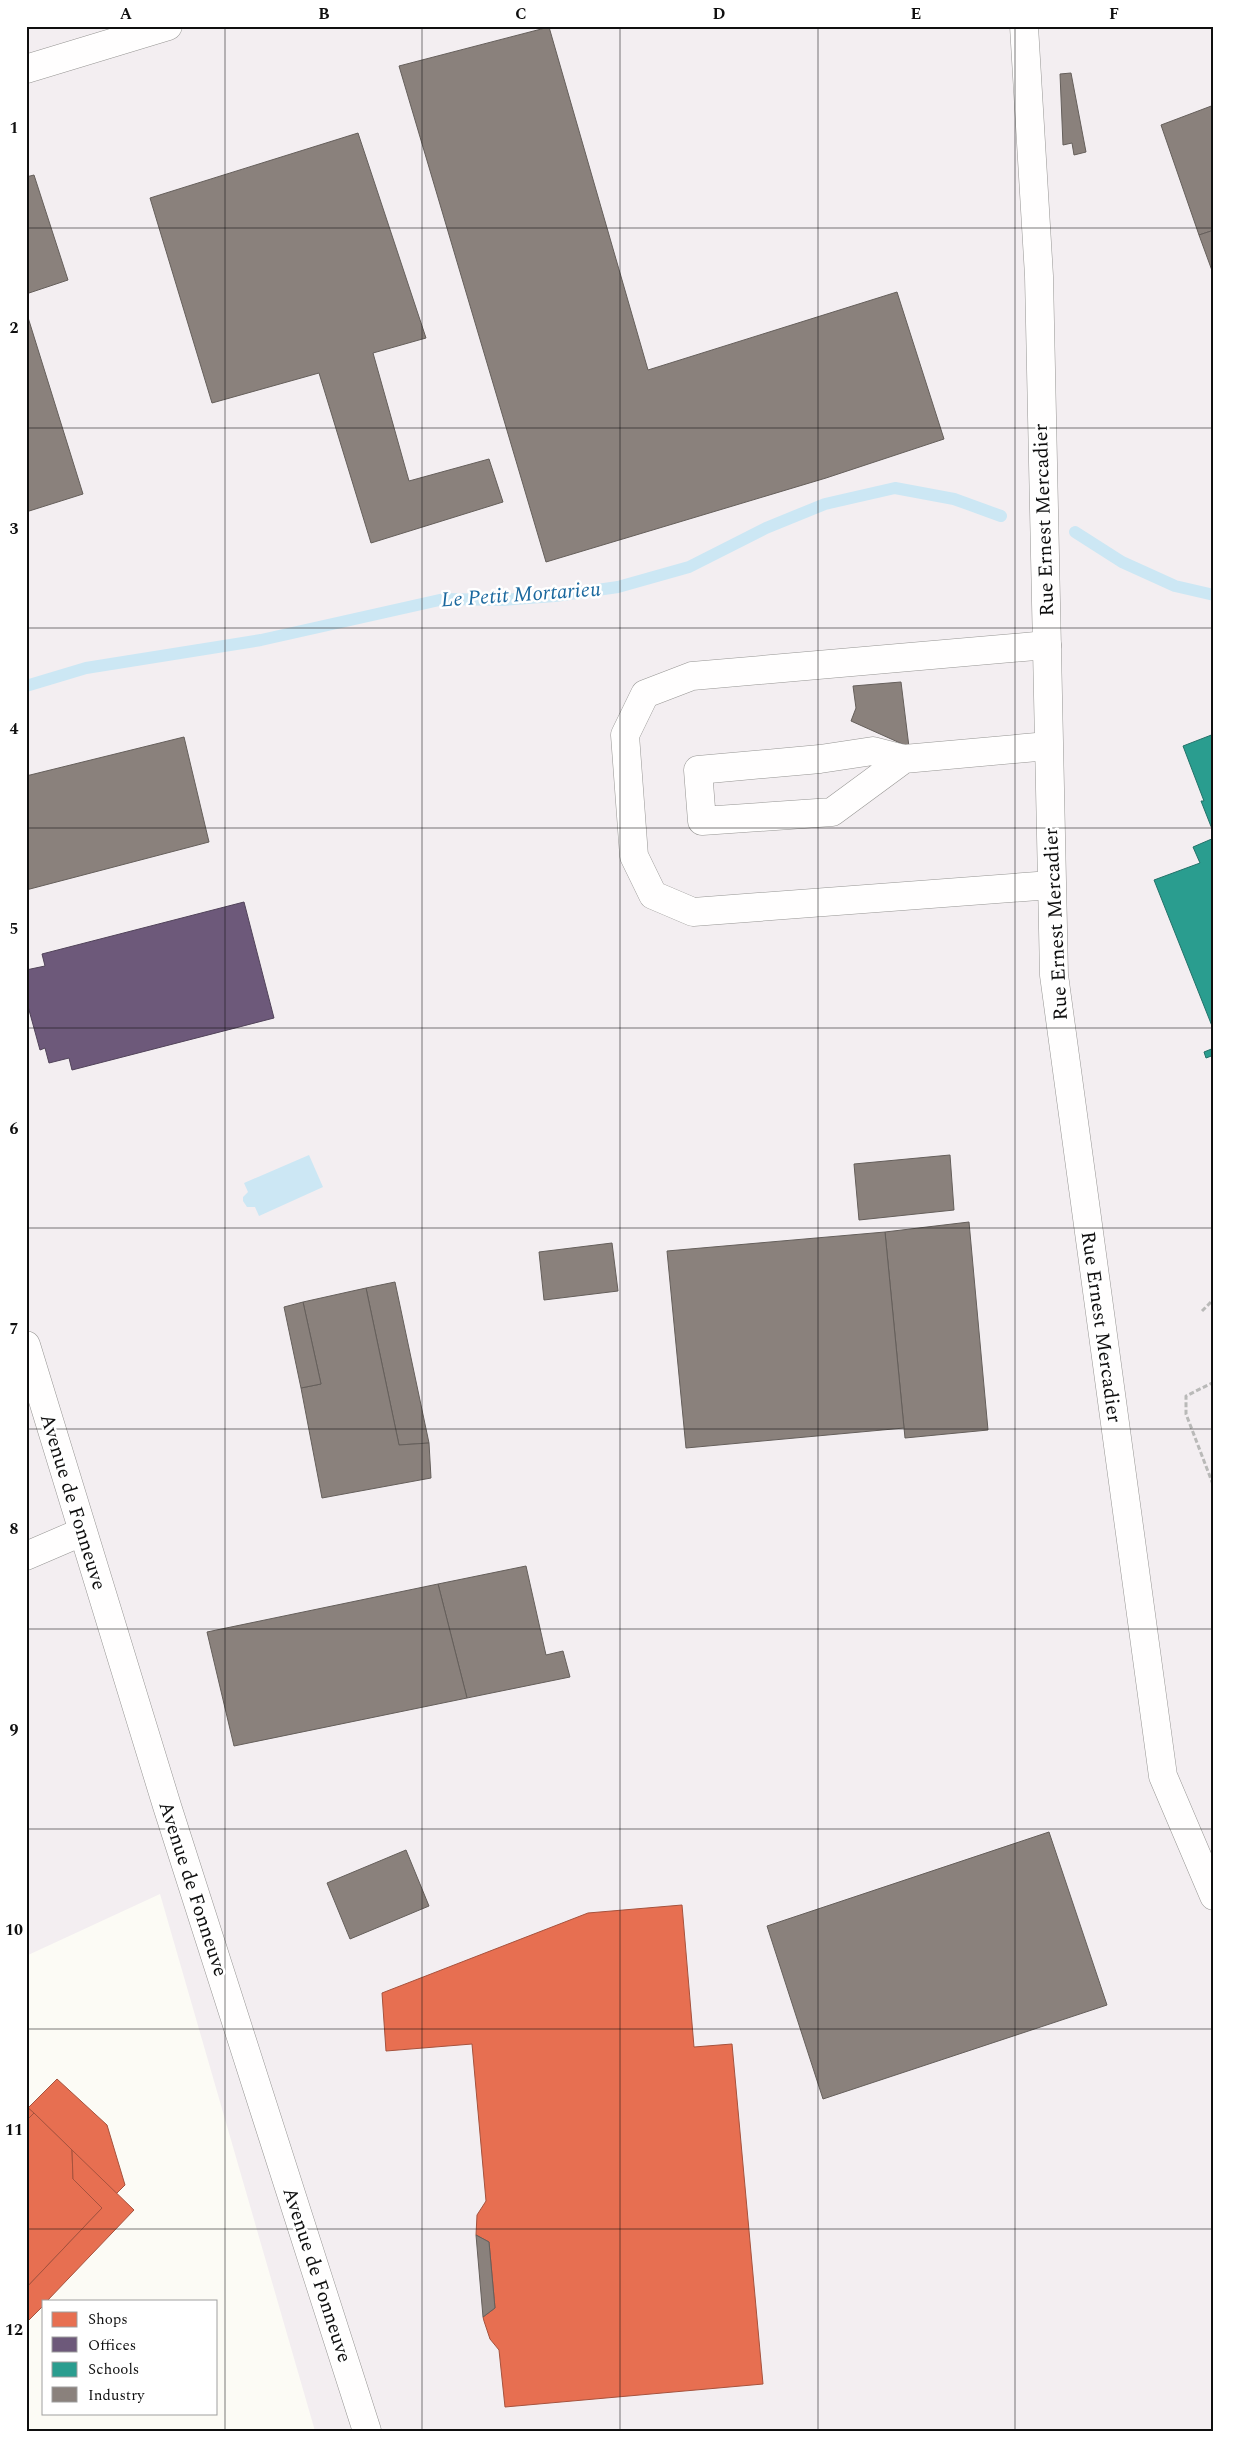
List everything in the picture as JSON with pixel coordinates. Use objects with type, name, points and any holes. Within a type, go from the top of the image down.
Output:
[{"type":"street","points":[[26,69],[168,26]]},
{"type":"street","name":"Rue Ernest Mercadier","points":[[1024,26],[1039,276],[1054,975],[1163,1776],[1214,1896]]},
{"type":"street","points":[[1047,645],[692,676],[645,694],[625,735],[634,856],[653,895],[692,912],[1051,885]]},
{"type":"street","points":[[904,759],[832,812],[702,821],[698,770],[820,759],[873,751],[904,759],[1048,746]]},
{"type":"street","name":"Avenue de Fonneuve","points":[[26,1345],[169,1815],[367,2431]]},
{"type":"street","points":[[26,1556],[82,1532]]},
{"type":"path","points":[[1202,1311],[1214,1299]]},
{"type":"path","points":[[1214,1382],[1186,1396],[1186,1414],[1214,1487]]},
{"type":"shaded area","points":[[26,26],[1214,26],[1214,2431],[315,2431],[160,1894],[26,1956]]},
{"type":"water","points":[[309,1155],[323,1187],[259,1216],[255,1207],[247,1207],[243,1201],[243,1197],[248,1192],[244,1183]]},
{"type":"building: Shops","points":[[682,1905],[694,2047],[732,2044],[763,2384],[505,2407],[499,2350],[490,2339],[483,2317],[495,2308],[489,2242],[476,2235],[477,2215],[486,2201],[472,2044],[386,2051],[382,1993],[588,1913]]},
{"type":"building: Shops","points":[[57,2079],[107,2125],[125,2185],[102,2208],[73,2179],[72,2150],[28,2108]]},
{"type":"building: Shops","points":[[26,2106],[34,2113],[26,2121]]},
{"type":"building: Shops","points":[[34,2113],[72,2150],[73,2179],[102,2208],[26,2288],[26,2121]]},
{"type":"building: Shops","points":[[72,2150],[134,2210],[48,2300],[42,2300],[42,2307],[26,2323],[26,2288],[102,2208],[73,2179]]},
{"type":"building: Offices","points":[[244,902],[274,1018],[72,1070],[69,1058],[49,1063],[45,1048],[40,1050],[26,999],[26,970],[45,966],[42,954]]},
{"type":"building: Schools","points":[[1214,734],[1214,834],[1201,801],[1204,801],[1183,746]]},
{"type":"building: Schools","points":[[1214,838],[1214,1031],[1154,880],[1200,863],[1193,847]]},
{"type":"building: Schools","points":[[1214,1048],[1214,1055],[1206,1058],[1204,1052]]},
{"type":"building: Industry","points":[[549,27],[648,370],[897,292],[944,439],[826,478],[546,562],[399,66]]},
{"type":"building: Industry","points":[[1071,73],[1086,152],[1074,155],[1072,143],[1063,145],[1060,74]]},
{"type":"building: Industry","points":[[1214,105],[1214,230],[1199,235],[1161,125]]},
{"type":"building: Industry","points":[[358,133],[426,338],[373,353],[409,481],[489,459],[503,502],[371,543],[319,373],[212,403],[150,198]]},
{"type":"building: Industry","points":[[34,175],[68,280],[26,294],[26,177]]},
{"type":"building: Industry","points":[[1214,230],[1214,276],[1199,235]]},
{"type":"building: Industry","points":[[26,311],[83,494],[26,512]]},
{"type":"building: Industry","points":[[901,682],[909,747],[851,721],[856,708],[853,686]]},
{"type":"building: Industry","points":[[184,737],[209,842],[26,890],[26,776]]},
{"type":"building: Industry","points":[[950,1155],[954,1210],[859,1220],[854,1164]]},
{"type":"building: Industry","points":[[969,1222],[988,1430],[905,1438],[885,1232]]},
{"type":"building: Industry","points":[[885,1232],[904,1428],[686,1448],[667,1251]]},
{"type":"building: Industry","points":[[612,1243],[618,1291],[544,1300],[539,1252]]},
{"type":"building: Industry","points":[[395,1282],[429,1443],[399,1445],[366,1288]]},
{"type":"building: Industry","points":[[366,1288],[399,1445],[429,1443],[431,1478],[322,1498],[301,1388],[321,1384],[303,1302]]},
{"type":"building: Industry","points":[[303,1302],[321,1384],[301,1388],[284,1307]]},
{"type":"building: Industry","points":[[526,1566],[546,1655],[563,1651],[570,1677],[467,1698],[438,1584]]},
{"type":"building: Industry","points":[[438,1584],[467,1698],[234,1746],[207,1632]]},
{"type":"building: Industry","points":[[1049,1832],[1107,2005],[823,2099],[767,1926]]},
{"type":"building: Industry","points":[[406,1850],[429,1906],[350,1939],[327,1883]]},
{"type":"building: Industry","points":[[476,2235],[489,2242],[495,2308],[483,2317]]},
{"type":"waterway","name":"Le Petit Mortarieu","points":[[26,686],[86,668],[261,640],[444,599],[502,600],[555,596],[618,587],[689,567],[766,528],[825,504],[895,488],[954,499],[1001,516]]},
{"type":"waterway","name":"Le Petit Mortarieu","points":[[1075,532],[1122,562],[1175,586],[1214,595]]}]
